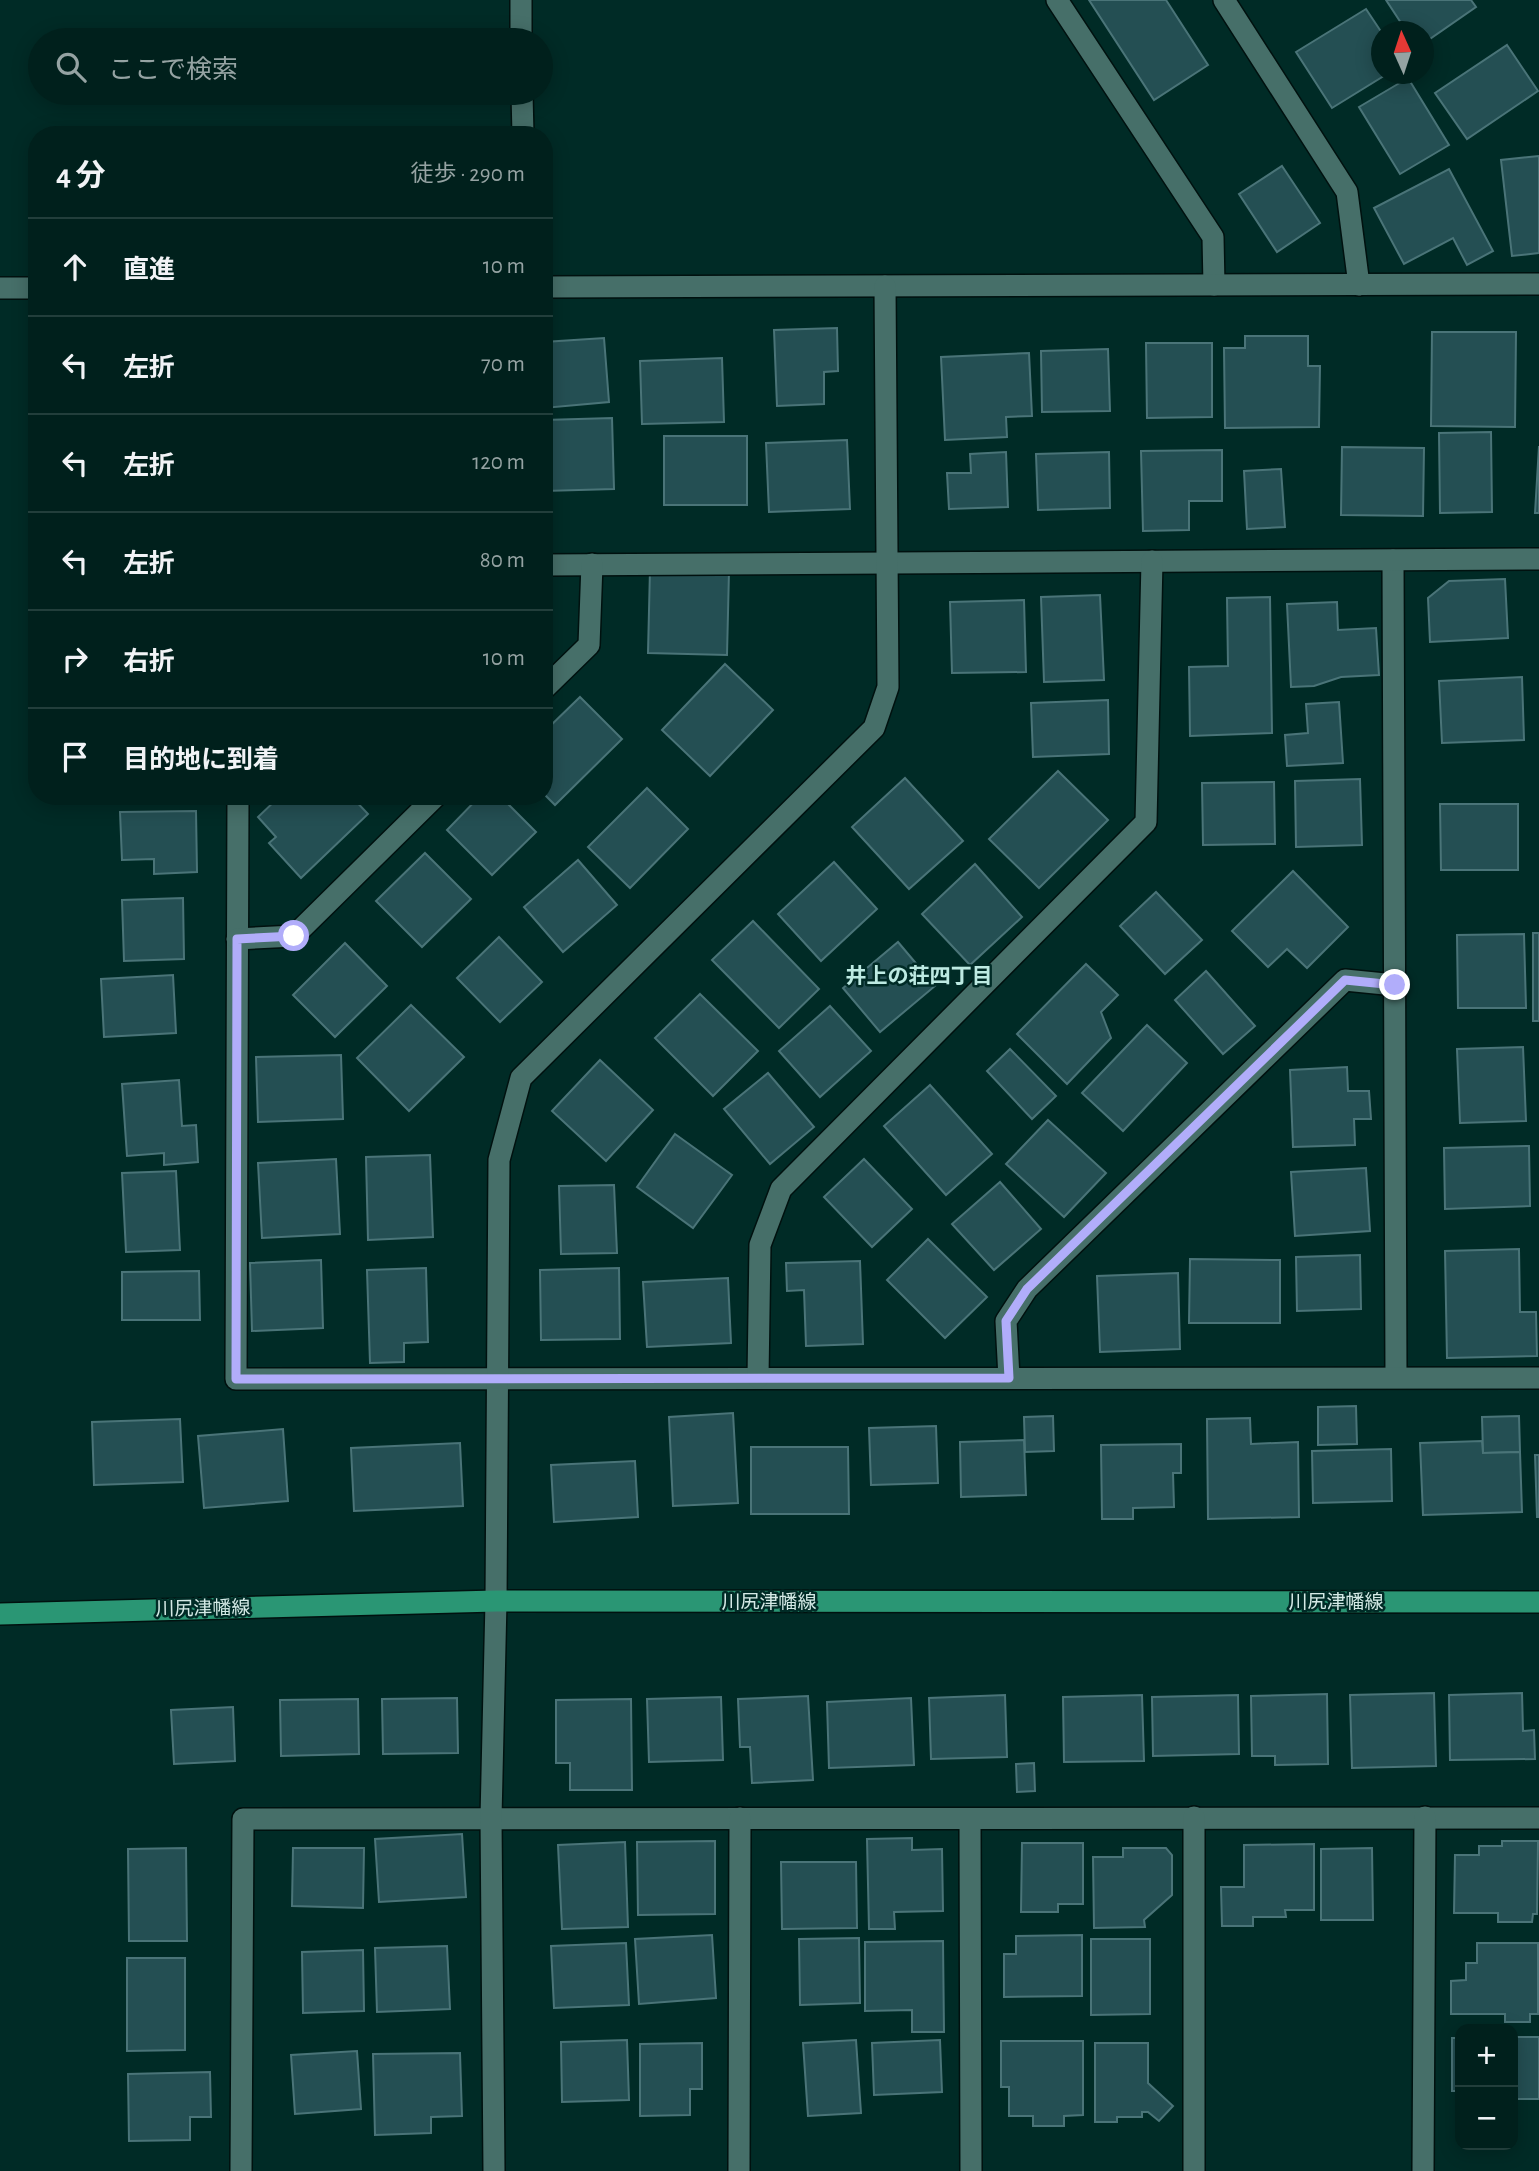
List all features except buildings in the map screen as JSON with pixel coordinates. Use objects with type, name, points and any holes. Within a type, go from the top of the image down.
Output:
[{"type":"main road","name":"川尻津幡線","points":[[0,1614],[496,1601],[1539,1602]]},
{"type":"street","points":[[521,0],[521,28]]},
{"type":"street","points":[[1057,0],[1213,237],[1214,285]]},
{"type":"street","points":[[1224,0],[1347,192],[1359,285]]},
{"type":"street","points":[[522,105],[523,126]]},
{"type":"street","points":[[553,287],[1539,284]]},
{"type":"street","points":[[494,2171],[491,1818],[499,1379],[499,1160],[521,1078],[874,728],[888,687],[885,286]]},
{"type":"street","points":[[0,288],[28,288]]},
{"type":"street","points":[[553,565],[1539,559]]},
{"type":"street","points":[[1393,560],[1396,1377]]},
{"type":"street","points":[[758,1378],[760,1245],[781,1189],[1146,822],[1152,561]]},
{"type":"street","points":[[553,680],[589,645],[592,564]]},
{"type":"street","points":[[238,805],[236,1379],[1539,1378]]},
{"type":"street","points":[[237,939],[294,936],[427,805]]},
{"type":"street","points":[[1009,1378],[1006,1321],[1027,1289],[1345,980],[1395,985]]},
{"type":"street","points":[[1423,2171],[1424,1817]]},
{"type":"street","points":[[739,2171],[740,1818]]},
{"type":"street","points":[[1194,2171],[1195,1818]]},
{"type":"street","points":[[241,2171],[243,1819],[1539,1818]]},
{"type":"street","points":[[970,1819],[971,2171]]},
{"type":"district","name":"井上の荘四丁目","points":[[919,976]]},
{"type":"route","points":[[294,936],[237,939],[236,1379],[1009,1378],[1006,1321],[1027,1289],[1345,980],[1395,985]]}]
